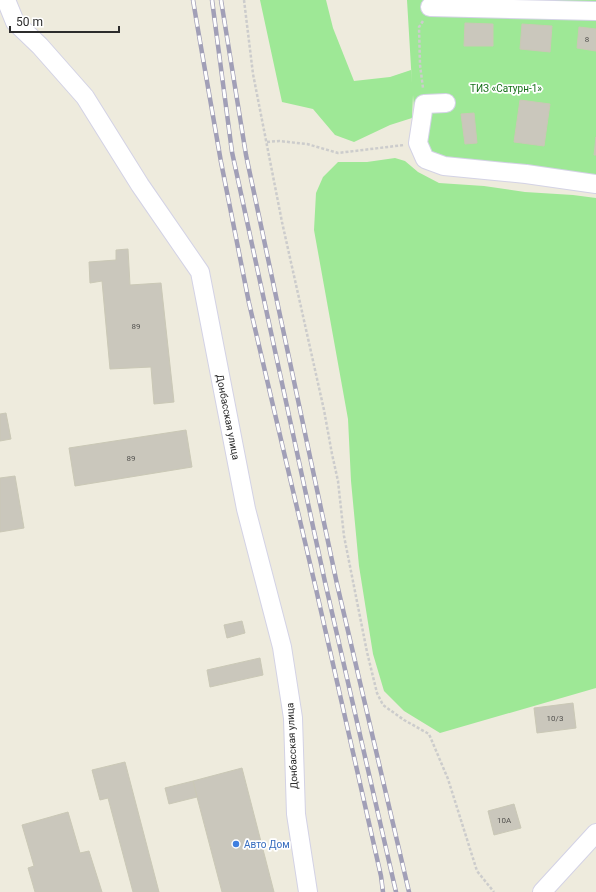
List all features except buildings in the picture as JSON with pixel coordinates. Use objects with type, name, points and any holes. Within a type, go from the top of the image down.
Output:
[{"type":"street","name":"Донбасская улица","points":[[6,0],[15,22],[40,46],[85,97],[140,184],[200,272],[246,509],[282,647],[293,718],[296,814],[308,892]]},
{"type":"street","points":[[430,7],[596,11]]},
{"type":"street","points":[[446,102],[424,104],[418,143],[425,159],[444,166],[526,174],[596,184]]},
{"type":"street","points":[[542,892],[596,833]]},
{"type":"path","points":[[244,0],[253,74],[283,230],[324,410],[338,481],[344,536],[367,652],[377,693],[383,705],[404,720],[429,734],[448,779],[477,871],[494,892]]},
{"type":"path","points":[[424,104],[424,87],[420,65],[419,27],[430,7]]},
{"type":"path","points":[[267,142],[279,141],[307,144],[338,153],[418,143]]},
{"type":"green space","name":"ТИЗ «Сатурн-1»","points":[[260,0],[326,0],[333,28],[354,81],[390,77],[411,70],[412,84],[407,0],[596,0],[596,191],[418,164],[413,95],[412,118],[390,125],[354,142],[335,135],[313,109],[282,102]]},
{"type":"green space","points":[[395,158],[405,161],[418,172],[439,183],[484,186],[525,192],[596,198],[596,688],[440,733],[404,711],[384,691],[373,654],[359,566],[351,481],[348,419],[314,230],[316,193],[323,177],[338,162],[367,162]]},
{"type":"railway","points":[[193,0],[221,162],[249,303],[316,589],[381,876],[383,892]]},
{"type":"railway","points":[[212,0],[232,152],[325,582],[396,892]]},
{"type":"railway","points":[[221,0],[246,155],[337,584],[409,892]]},
{"type":"place","name":"Авто Дом","points":[[236,844]]}]
